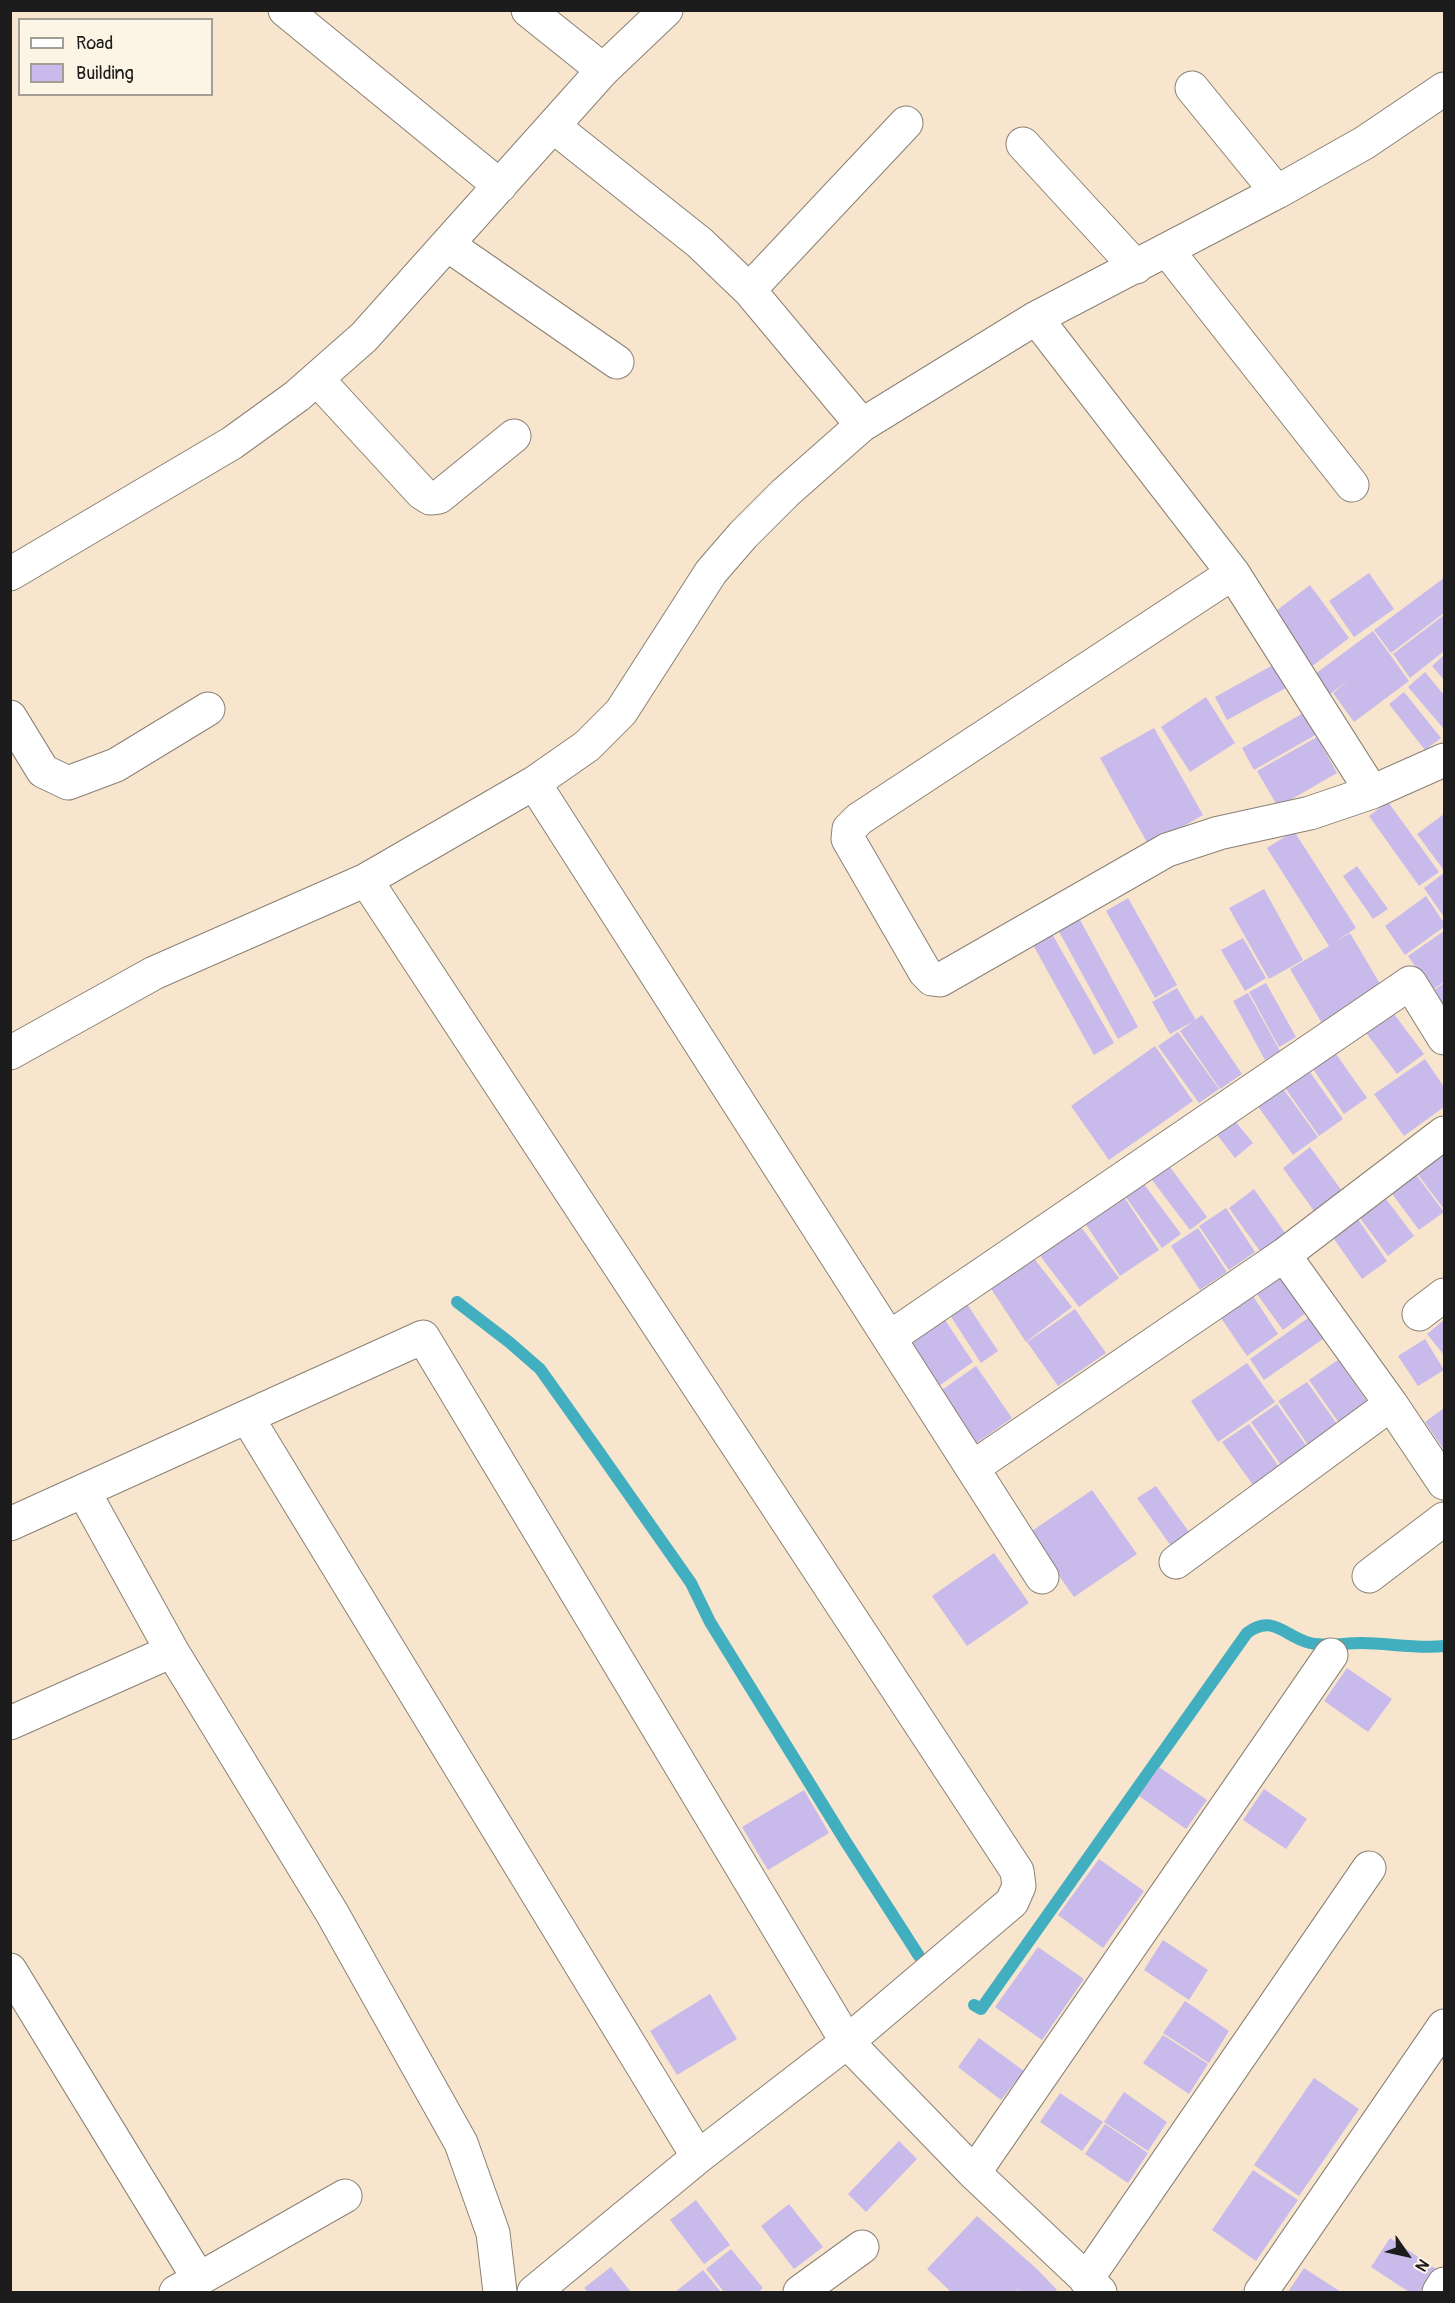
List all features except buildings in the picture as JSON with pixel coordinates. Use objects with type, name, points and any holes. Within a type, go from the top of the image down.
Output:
[{"type":"street","points":[[285,10],[500,186]]},
{"type":"street","points":[[528,10],[603,70]]},
{"type":"street","points":[[10,574],[232,444],[317,379],[364,337],[603,70],[666,10]]},
{"type":"street","points":[[1192,88],[1277,192]]},
{"type":"street","points":[[10,1053],[154,973],[366,880],[534,783],[586,746],[621,712],[711,572],[784,493],[862,425],[1036,318],[1277,192],[1364,143],[1444,89]]},
{"type":"street","points":[[749,290],[906,123]]},
{"type":"street","points":[[553,126],[700,243],[749,290],[862,425]]},
{"type":"street","points":[[1023,144],[1136,267]]},
{"type":"street","points":[[448,245],[617,362]]},
{"type":"street","points":[[1167,250],[1352,485]]},
{"type":"street","points":[[1036,318],[1233,573],[1372,792]]},
{"type":"street","points":[[317,379],[422,493],[430,498],[440,497],[514,436]]},
{"type":"street","points":[[1233,573],[858,819],[849,829],[848,839],[925,972],[932,979],[940,980],[1167,850],[1219,833],[1310,813],[1372,792],[1444,760]]},
{"type":"street","points":[[10,717],[43,771],[68,783],[116,765],[208,709]]},
{"type":"street","points":[[534,783],[1042,1577]]},
{"type":"street","points":[[366,880],[1017,1871],[1019,1886],[1012,1902],[847,2042],[698,2157],[534,2292]]},
{"type":"street","points":[[889,1338],[1410,983],[1444,1038]]},
{"type":"street","points":[[972,1468],[1284,1255],[1444,1133]]},
{"type":"street","points":[[1284,1255],[1391,1404],[1444,1483]]},
{"type":"street","points":[[10,1524],[423,1337],[847,2042],[974,2173],[1093,2286],[1369,1868]]},
{"type":"street","points":[[1176,1562],[1391,1404]]},
{"type":"street","points":[[247,1417],[698,2157]]},
{"type":"street","points":[[84,1492],[172,1651],[332,1913],[461,2143],[493,2233],[500,2292]]},
{"type":"street","points":[[1369,1576],[1444,1519]]},
{"type":"street","points":[[10,1723],[172,1651]]},
{"type":"street","points":[[974,2173],[1331,1655]]},
{"type":"street","points":[[10,1970],[187,2286],[345,2196]]},
{"type":"street","points":[[1261,2292],[1444,2026]]},
{"type":"street","points":[[800,2292],[862,2247]]},
{"type":"street","points":[[1439,2292],[1444,2284]]},
{"type":"waterway","points":[[457,1302],[540,1369],[597,1449],[691,1583],[710,1622],[919,1956]]},
{"type":"waterway","points":[[974,2005],[981,2009],[1247,1633],[1264,1625],[1279,1628],[1301,1640],[1317,1644],[1444,1646]]}]
